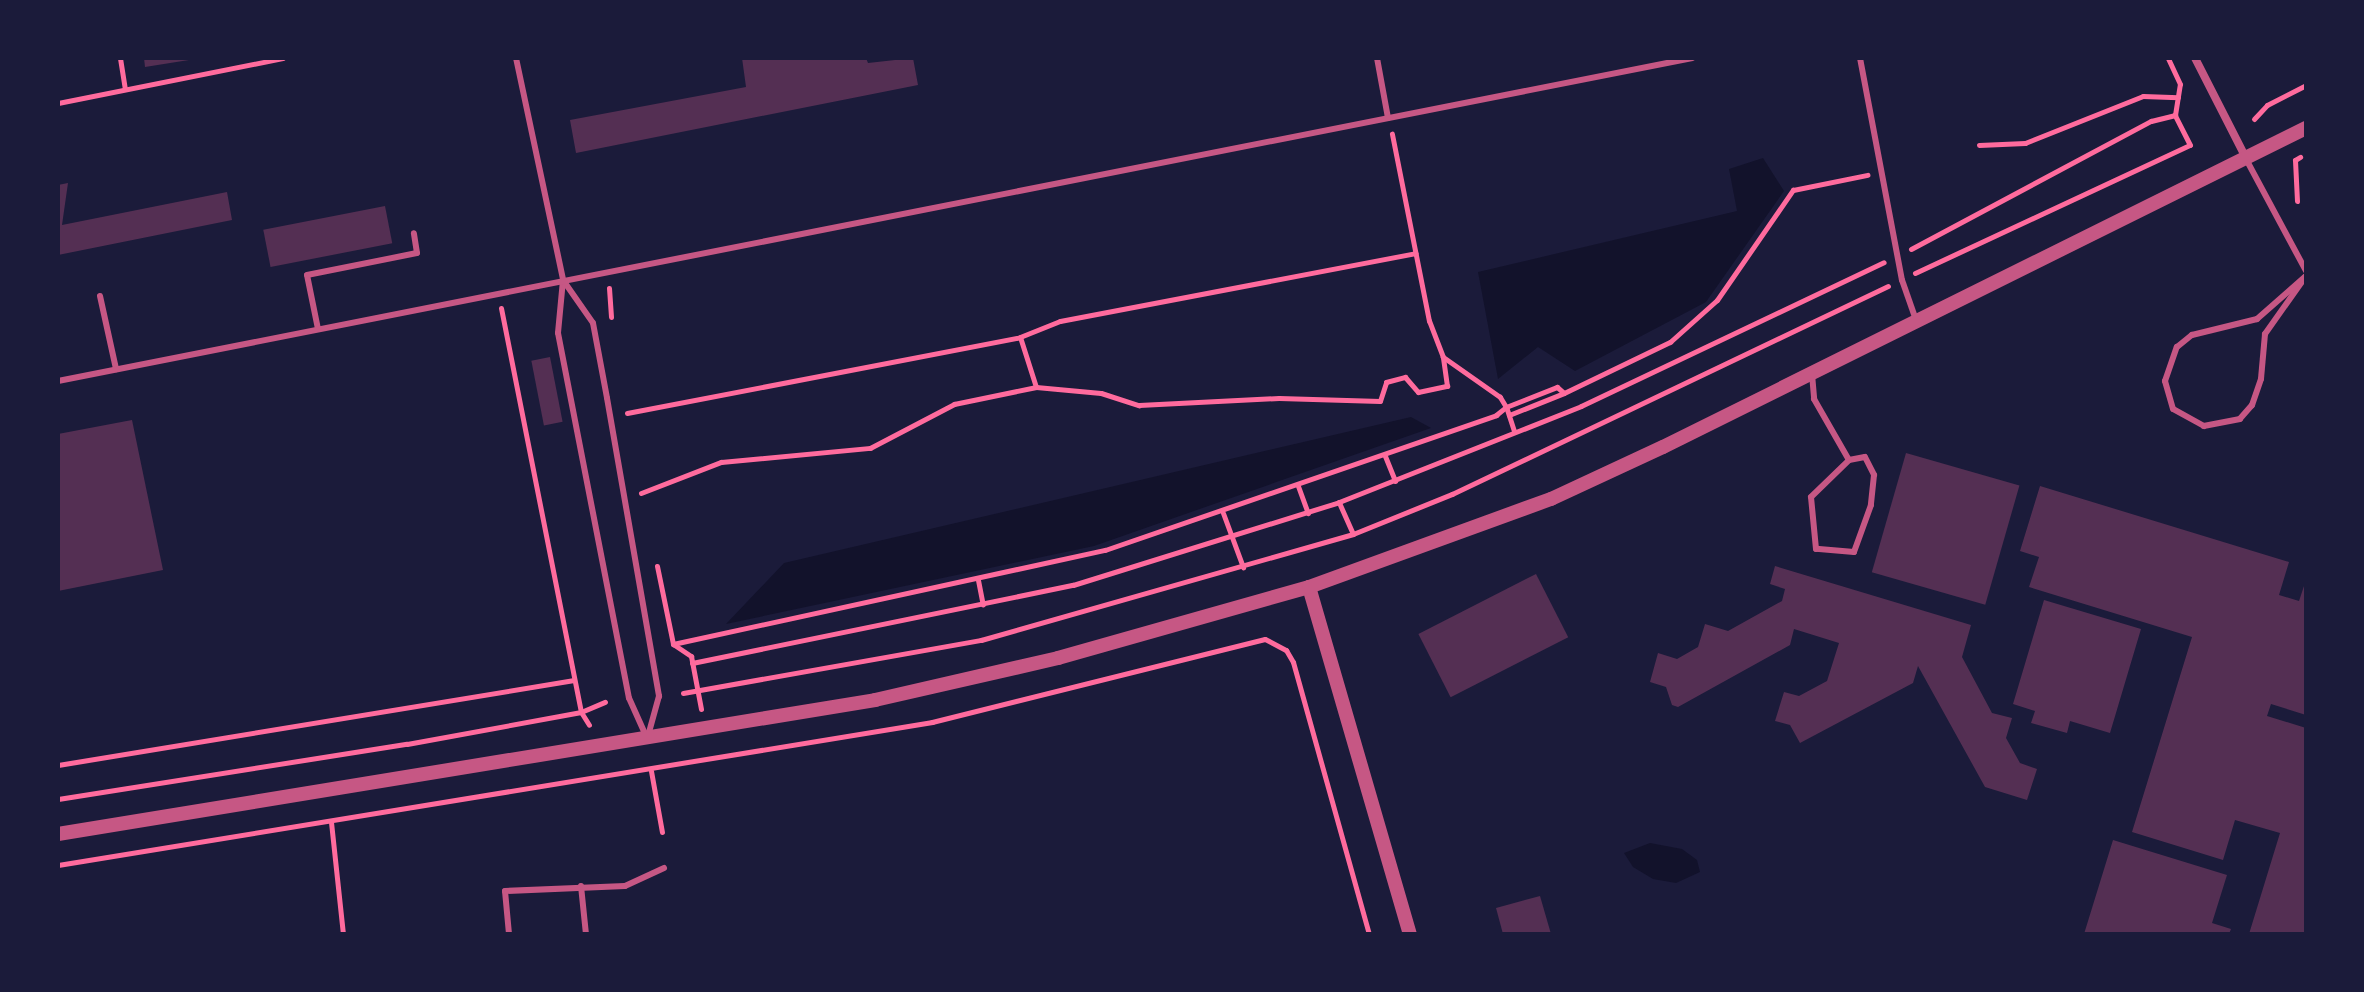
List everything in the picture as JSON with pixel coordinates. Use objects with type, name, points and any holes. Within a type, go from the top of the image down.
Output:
[{"type":"street","points":[[2195,58],[2246,159]]},
{"type":"street","points":[[58,834],[647,740],[875,700],[1043,662],[1309,587],[1551,499],[1917,323],[2306,128]]},
{"type":"street","points":[[1309,587],[1410,934]]},
{"type":"lane","points":[[516,58],[563,280],[558,333],[629,698],[647,740]]},
{"type":"lane","points":[[1377,58],[1388,118]]},
{"type":"lane","points":[[58,381],[1692,58]]},
{"type":"lane","points":[[1860,58],[1902,280],[1917,323]]},
{"type":"lane","points":[[2246,159],[2306,274]]},
{"type":"lane","points":[[318,329],[307,275],[417,253],[414,233]]},
{"type":"lane","points":[[2306,274],[2265,334],[2261,379],[2240,419],[2204,426],[2173,409],[2165,381],[2177,347],[2192,335],[2257,319],[2306,274]]},
{"type":"lane","points":[[563,280],[593,323],[607,398],[659,696],[647,740]]},
{"type":"lane","points":[[100,296],[116,369]]},
{"type":"lane","points":[[1812,374],[1814,399],[1849,460]]},
{"type":"lane","points":[[1865,457],[1874,475],[1871,505],[1854,552],[1816,549],[1811,497],[1849,460],[1865,457]]},
{"type":"lane","points":[[509,934],[505,891],[625,886],[664,868]]},
{"type":"lane","points":[[581,886],[586,934]]},
{"type":"path","points":[[120,58],[125,89]]},
{"type":"path","points":[[58,103],[283,58]]},
{"type":"path","points":[[683,693],[981,640],[1353,534],[1466,487],[2190,145],[2175,115],[2180,84],[2168,58]]},
{"type":"path","points":[[2254,119],[2267,105],[2306,85]]},
{"type":"path","points":[[1979,145],[2025,143],[2143,96],[2178,97]]},
{"type":"path","points":[[692,663],[983,605],[1233,538],[1339,502],[1581,406],[1897,256],[2151,121],[2175,115]]},
{"type":"path","points":[[641,493],[721,462],[870,448],[954,404],[1036,387],[1101,393],[1139,405],[1279,398],[1380,401],[1386,382],[1405,377],[1418,392],[1447,386],[1443,357],[1429,321],[1388,118]]},
{"type":"path","points":[[2297,201],[2295,160],[2306,154]]},
{"type":"path","points":[[1509,415],[1564,393],[1670,342],[1705,310],[1793,190],[1880,173]]},
{"type":"path","points":[[627,413],[1020,337],[1060,321],[1416,253]]},
{"type":"path","points":[[613,330],[607,295],[616,270]]},
{"type":"path","points":[[498,292],[574,680],[581,712],[589,725]]},
{"type":"path","points":[[1020,337],[1036,387]]},
{"type":"path","points":[[1443,357],[1500,397],[1514,431]]},
{"type":"path","points":[[673,644],[1105,550],[1223,513],[1385,456],[1557,387],[1564,393]]},
{"type":"path","points":[[625,399],[629,426]]},
{"type":"path","points":[[1385,456],[1395,481]]},
{"type":"path","points":[[639,480],[644,508]]},
{"type":"path","points":[[1298,486],[1308,513]]},
{"type":"path","points":[[1339,502],[1353,534]]},
{"type":"path","points":[[1223,513],[1243,567]]},
{"type":"path","points":[[654,554],[673,644],[692,663],[701,710]]},
{"type":"path","points":[[978,580],[983,605]]},
{"type":"path","points":[[58,865],[651,771],[932,722],[1265,639],[1286,650],[1293,662],[1369,934]]},
{"type":"path","points":[[58,765],[574,680]]},
{"type":"path","points":[[58,799],[581,712],[605,702]]},
{"type":"path","points":[[651,771],[662,832]]},
{"type":"path","points":[[331,822],[343,934]]},
{"type":"shaded area","points":[[1763,158],[1784,191],[1706,302],[1575,371],[1538,347],[1498,379],[1478,272],[1737,211],[1729,169]]},
{"type":"shaded area","points":[[1411,417],[1431,428],[1094,546],[726,624],[784,563]]},
{"type":"shaded area","points":[[1650,843],[1682,849],[1697,860],[1700,872],[1676,883],[1653,879],[1633,867],[1624,853]]},
{"type":"building","points":[[144,58],[189,58],[189,60],[145,67]]},
{"type":"building","points":[[742,58],[866,58],[868,63],[913,58],[918,85],[576,153],[570,120],[746,87]]},
{"type":"building","points":[[68,183],[62,225],[227,192],[232,220],[58,255],[58,185]]},
{"type":"building","points":[[385,206],[392,243],[271,267],[263,230]]},
{"type":"building","points":[[550,357],[563,422],[544,425],[531,361]]},
{"type":"building","points":[[132,420],[163,570],[58,591],[58,434]]},
{"type":"building","points":[[1906,453],[2019,486],[1985,605],[1872,572]]},
{"type":"building","points":[[2040,486],[2289,562],[2279,595],[2299,601],[2306,580],[2306,715],[2271,704],[2267,716],[2306,728],[2306,934],[2249,934],[2280,833],[2235,820],[2223,860],[2132,832],[2192,637],[2029,587],[2039,557],[2020,551]]},
{"type":"building","points":[[1775,566],[1971,625],[1962,657],[1992,713],[2012,718],[2006,738],[2020,763],[2037,769],[2027,800],[1985,787],[1918,666],[1913,683],[1800,743],[1790,725],[1775,721],[1784,692],[1799,696],[1827,681],[1839,643],[1794,629],[1790,645],[1678,707],[1672,705],[1666,687],[1650,682],[1658,653],[1677,659],[1698,647],[1705,624],[1728,631],[1782,601],[1785,589],[1770,584]]},
{"type":"building","points":[[1536,574],[1568,637],[1451,697],[1418,634]]},
{"type":"building","points":[[2044,600],[2141,629],[2110,733],[2070,721],[2067,733],[2031,723],[2035,711],[2013,704]]},
{"type":"building","points":[[2113,840],[2227,875],[2212,923],[2231,929],[2229,934],[2084,934]]},
{"type":"building","points":[[1540,896],[1551,934],[1503,934],[1496,908]]}]
